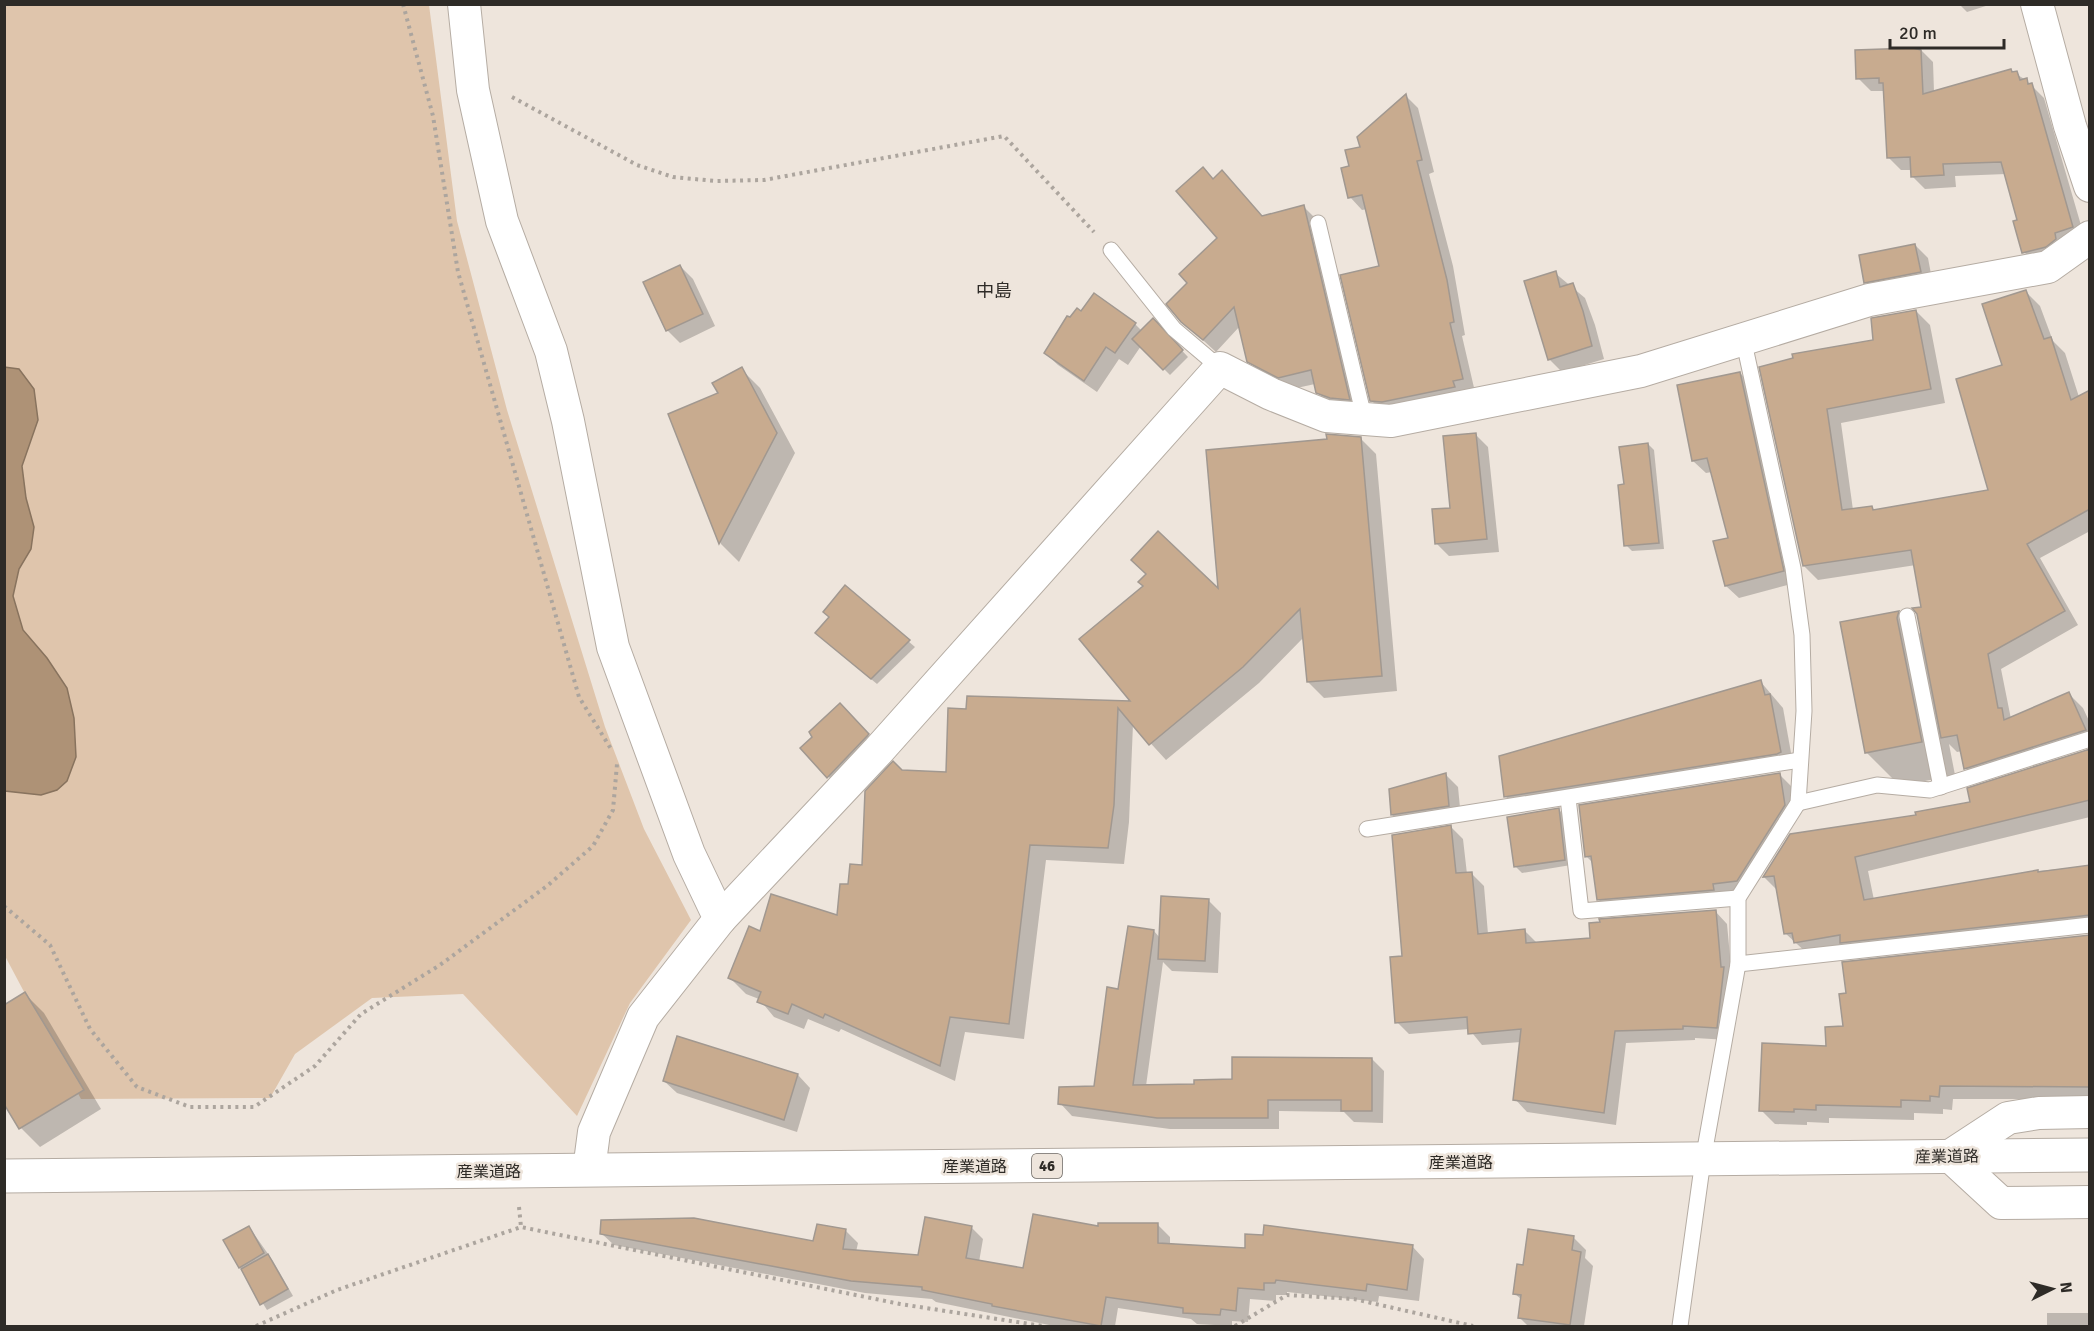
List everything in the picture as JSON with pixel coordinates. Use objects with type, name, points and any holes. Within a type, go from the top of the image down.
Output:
[{"type":"main road","name":"産業道路","points":[[4,1176],[2090,1155]]},
{"type":"street","points":[[464,4],[473,90],[502,221],[553,361],[568,422],[613,647],[689,854],[720,919]]},
{"type":"street","points":[[2037,4],[2070,126],[2090,186]]},
{"type":"street","points":[[589,1170],[594,1132],[643,1017],[720,919],[878,751],[1220,368],[1271,394],[1326,416],[1365,421],[1391,421],[1641,371],[1869,300],[2048,267],[2090,237]]},
{"type":"street","points":[[2090,1112],[2039,1113],[2008,1118],[1950,1156],[2001,1203],[2090,1202]]},
{"type":"lane","points":[[1318,223],[1365,421]]},
{"type":"lane","points":[[1111,250],[1174,329],[1220,368]]},
{"type":"lane","points":[[1680,1326],[1703,1160],[1738,964],[1738,898],[1798,803],[1804,711],[1802,635],[1793,568],[1743,338]]},
{"type":"lane","points":[[1907,616],[1941,787]]},
{"type":"lane","points":[[1798,803],[1877,785],[1930,790],[2090,739]]},
{"type":"lane","points":[[1367,829],[1800,760]]},
{"type":"lane","points":[[1568,798],[1581,911],[1738,898]]},
{"type":"lane","points":[[1738,964],[2090,925]]},
{"type":"path","points":[[403,4],[433,116],[458,272],[579,697],[611,751]]},
{"type":"path","points":[[473,90],[504,93],[637,165],[673,177],[705,180],[764,180],[1004,136],[1111,250]]},
{"type":"path","points":[[4,906],[50,945],[90,1029],[137,1087],[190,1107],[254,1107],[315,1066],[360,1014],[440,965],[547,886],[593,846],[613,810],[617,760]]},
{"type":"path","points":[[256,1326],[336,1290],[521,1227],[900,1304],[1043,1326]]},
{"type":"path","points":[[1235,1326],[1287,1295],[1354,1299],[1473,1326]]},
{"type":"shaded area","points":[[5,5],[429,5],[457,221],[507,410],[605,727],[644,829],[691,920],[630,1003],[577,1116],[463,994],[372,998],[295,1054],[270,1098],[81,1099],[5,956]]},
{"type":"shaded area","points":[[4,367],[19,369],[34,389],[38,420],[22,466],[26,498],[34,527],[31,549],[19,569],[13,596],[23,630],[47,658],[67,688],[74,718],[76,757],[67,781],[57,790],[41,795],[5,791]]},
{"type":"building","points":[[1913,48],[1921,50],[1923,94],[2011,69],[2012,72],[2017,71],[2020,80],[2027,78],[2028,84],[2032,83],[2073,227],[2055,233],[2056,239],[2046,247],[2022,253],[2013,221],[2017,220],[2001,162],[1943,164],[1944,175],[1911,177],[1910,157],[1887,158],[1883,83],[1879,83],[1879,78],[1856,79],[1855,50]]},
{"type":"building","points":[[1406,94],[1422,160],[1417,161],[1447,280],[1454,322],[1450,323],[1463,379],[1453,381],[1455,387],[1382,402],[1370,401],[1340,275],[1379,266],[1362,195],[1348,198],[1341,168],[1349,166],[1345,150],[1360,147],[1357,137]]},
{"type":"building","points":[[1203,167],[1213,179],[1222,170],[1262,216],[1304,205],[1350,400],[1330,398],[1316,393],[1311,370],[1278,378],[1247,362],[1234,307],[1203,340],[1181,322],[1166,304],[1187,283],[1179,274],[1217,238],[1176,191]]},
{"type":"building","points":[[1915,244],[1921,272],[1864,283],[1859,255]]},
{"type":"building","points":[[680,265],[703,314],[666,331],[643,282]]},
{"type":"building","points":[[1556,271],[1560,287],[1573,283],[1592,346],[1548,360],[1524,281]]},
{"type":"building","points":[[2026,290],[2044,339],[2051,337],[2071,400],[2090,390],[2090,509],[2027,544],[2065,611],[1988,654],[1998,708],[2002,708],[2004,720],[2069,692],[2086,730],[1964,769],[1957,735],[1941,738],[1917,614],[1912,608],[1921,607],[1911,550],[1803,566],[1759,367],[1793,358],[1792,354],[1873,340],[1871,318],[1916,310],[1931,389],[1827,409],[1842,510],[1872,506],[1873,510],[1988,490],[1956,379],[2002,365],[1982,304]]},
{"type":"building","points":[[1094,293],[1136,323],[1115,353],[1106,347],[1084,381],[1044,353],[1067,316],[1070,317],[1077,308],[1081,311]]},
{"type":"building","points":[[1153,318],[1183,350],[1163,370],[1132,339]]},
{"type":"building","points":[[742,367],[777,433],[719,544],[668,414],[718,393],[712,383]]},
{"type":"building","points":[[1740,372],[1784,571],[1725,586],[1713,541],[1728,538],[1707,458],[1692,461],[1677,385]]},
{"type":"building","points":[[1476,433],[1487,539],[1435,544],[1432,509],[1450,508],[1443,436]]},
{"type":"building","points":[[1326,434],[1361,437],[1382,676],[1307,682],[1300,609],[1243,667],[1149,745],[1118,708],[1114,805],[1108,848],[1030,845],[1009,1024],[950,1017],[940,1066],[825,1014],[823,1018],[792,1004],[788,1014],[757,1002],[761,992],[728,978],[749,926],[760,931],[771,894],[837,915],[840,884],[848,884],[850,864],[862,865],[865,791],[893,761],[902,770],[946,772],[948,708],[966,709],[967,696],[1130,701],[1079,639],[1143,586],[1138,582],[1146,574],[1131,560],[1158,531],[1218,588],[1206,450],[1327,439]]},
{"type":"building","points":[[1648,443],[1659,543],[1624,546],[1618,485],[1624,484],[1619,447]]},
{"type":"building","points":[[845,585],[910,640],[871,679],[815,633],[829,617],[823,612]]},
{"type":"building","points":[[1899,611],[1897,618],[1922,742],[1865,753],[1840,622]]},
{"type":"building","points":[[1761,680],[1765,695],[1770,694],[1781,752],[1777,754],[1504,797],[1499,756]]},
{"type":"building","points":[[840,703],[869,734],[827,778],[800,748],[812,737],[809,732]]},
{"type":"building","points":[[2090,749],[2090,800],[1855,857],[1864,900],[2038,870],[2038,872],[2090,865],[2090,915],[1840,943],[1840,935],[1794,943],[1792,933],[1784,934],[1774,876],[1763,877],[1790,834],[1916,815],[1915,812],[1970,802],[1967,788]]},
{"type":"building","points":[[1446,773],[1449,806],[1391,815],[1389,789]]},
{"type":"building","points":[[1780,773],[1785,805],[1737,881],[1713,884],[1714,890],[1597,900],[1591,856],[1585,857],[1579,805]]},
{"type":"building","points":[[1559,808],[1565,860],[1514,867],[1507,817]]},
{"type":"building","points":[[1451,825],[1456,873],[1472,872],[1478,934],[1525,929],[1526,943],[1590,938],[1589,923],[1600,922],[1599,919],[1716,910],[1721,967],[1724,967],[1717,1028],[1683,1026],[1683,1029],[1615,1031],[1604,1113],[1513,1100],[1521,1029],[1468,1034],[1467,1017],[1395,1023],[1390,957],[1402,956],[1392,835]]},
{"type":"building","points":[[1161,896],[1209,899],[1205,961],[1158,959]]},
{"type":"building","points":[[1128,926],[1154,930],[1133,1085],[1194,1084],[1194,1080],[1232,1079],[1232,1057],[1372,1058],[1372,1111],[1341,1111],[1341,1100],[1268,1100],[1268,1118],[1157,1118],[1058,1104],[1059,1087],[1094,1086],[1107,987],[1118,989]]},
{"type":"building","points":[[2090,935],[2090,1087],[1940,1086],[1939,1097],[1930,1096],[1930,1101],[1901,1100],[1901,1107],[1816,1105],[1816,1110],[1759,1111],[1762,1043],[1826,1046],[1825,1027],[1843,1026],[1839,994],[1846,993],[1842,962]]},
{"type":"building","points":[[25,992],[84,1090],[19,1129],[4,1104],[4,1005]]},
{"type":"building","points":[[677,1036],[798,1074],[784,1120],[663,1081]]},
{"type":"building","points":[[1033,1214],[1098,1226],[1098,1223],[1158,1223],[1158,1243],[1245,1248],[1245,1234],[1263,1235],[1264,1225],[1413,1245],[1407,1290],[1367,1284],[1366,1291],[1276,1280],[1275,1283],[1264,1283],[1264,1290],[1238,1288],[1236,1311],[1221,1309],[1220,1315],[1183,1313],[1183,1308],[1106,1297],[1101,1326],[992,1306],[992,1304],[922,1290],[922,1287],[851,1281],[600,1234],[601,1220],[694,1218],[813,1241],[817,1224],[846,1229],[843,1249],[918,1255],[925,1217],[972,1226],[966,1258],[1023,1268]]},
{"type":"building","points":[[249,1226],[264,1253],[239,1268],[223,1240]]},
{"type":"building","points":[[1528,1229],[1574,1236],[1572,1250],[1581,1252],[1570,1325],[1518,1318],[1521,1295],[1513,1294],[1517,1264],[1523,1265]]},
{"type":"building","points":[[268,1254],[288,1289],[260,1305],[241,1269]]},
{"type":"district","name":"中島","points":[[994,291]]}]
